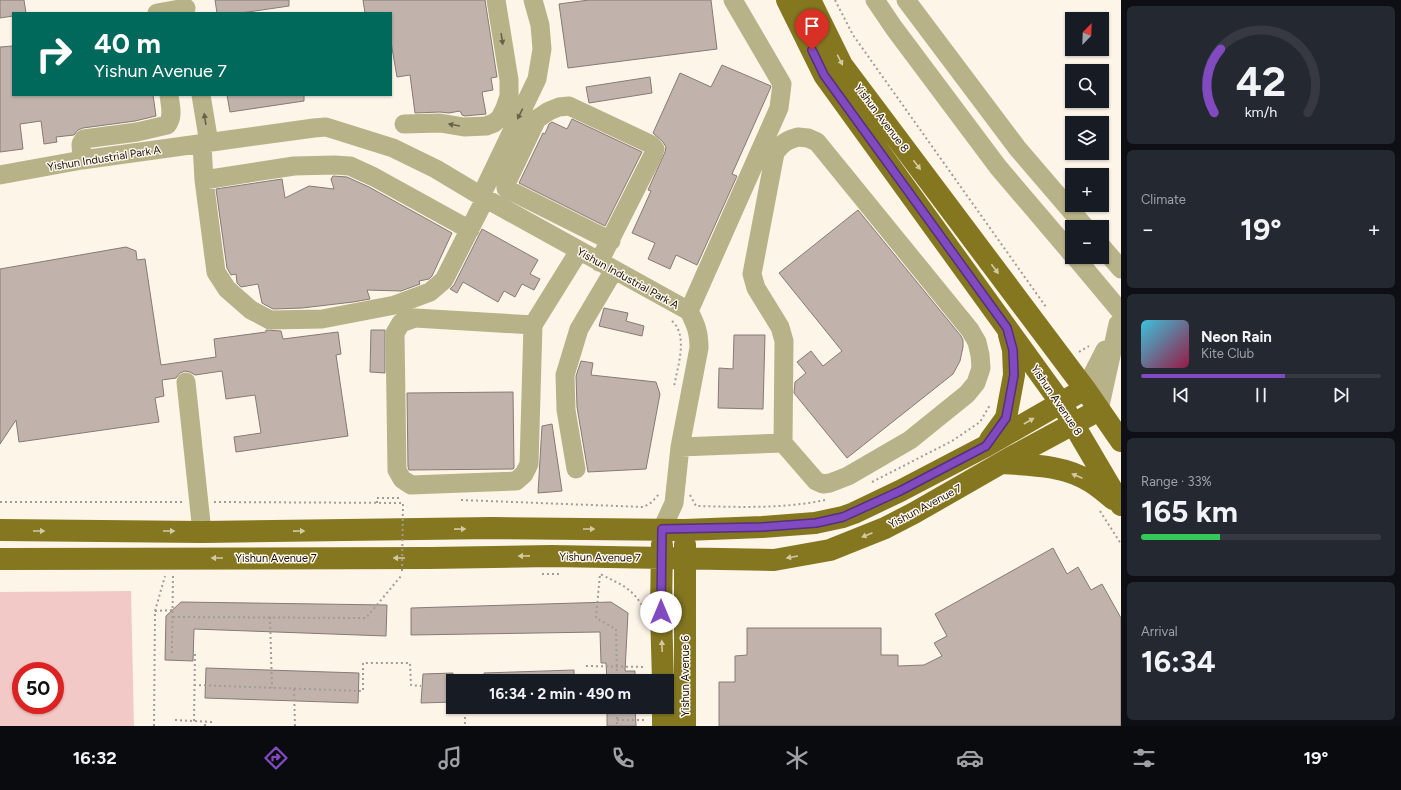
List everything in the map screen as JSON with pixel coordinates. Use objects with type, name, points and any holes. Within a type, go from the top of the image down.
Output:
[{"type":"main road","name":"Yishun Avenue 8","points":[[787,0],[824,75],[1061,403],[1121,505]]},
{"type":"main road","name":"Yishun Avenue 8","points":[[810,0],[842,65],[1085,389],[1121,441]]},
{"type":"main road","points":[[986,446],[1006,418],[1014,375],[1013,350],[1007,328]]},
{"type":"main road","points":[[0,530],[202,532],[492,528],[685,530],[816,523],[843,517],[900,491],[986,446],[1085,389]]},
{"type":"main road","name":"Yishun Avenue 7","points":[[0,559],[429,558],[551,556],[774,560],[830,550],[885,528],[1099,410]]},
{"type":"main road","points":[[1001,464],[1040,465],[1068,472],[1091,482],[1121,505]]},
{"type":"main road","points":[[550,529],[551,556]]},
{"type":"main road","name":"Yishun Avenue 6","points":[[656,674],[661,612],[662,529]]},
{"type":"main road","name":"Yishun Avenue 6","points":[[685,530],[685,726]]},
{"type":"street","points":[[404,124],[440,123],[464,127],[486,126],[494,123],[500,118],[509,96],[509,80],[496,0]]},
{"type":"street","points":[[201,96],[206,143],[204,180],[216,272],[228,289],[251,310],[270,320],[322,319],[395,305],[430,292],[444,280],[470,230],[537,79],[542,50],[540,25],[533,0]]},
{"type":"street","points":[[689,311],[779,108],[782,84],[733,0]]},
{"type":"street","points":[[875,0],[894,28],[998,167],[1065,246]]},
{"type":"street","points":[[906,0],[1018,148],[1079,220]]},
{"type":"street","points":[[161,8],[186,7]]},
{"type":"street","points":[[82,160],[81,144],[84,139],[137,132],[167,125],[171,118],[169,96]]},
{"type":"street","points":[[576,469],[566,410],[565,375],[579,329],[607,266],[611,241],[655,149],[650,144],[569,106],[559,106],[537,120],[506,184],[506,188],[611,241]]},
{"type":"street","name":"Yishun Industrial Park A","points":[[0,175],[82,160],[326,127],[393,148],[436,168],[483,198],[689,311],[696,324],[699,335],[699,348],[680,446],[674,503],[662,529]]},
{"type":"street","points":[[798,137],[808,138],[817,142],[970,330],[977,342],[981,368],[976,383],[967,394],[910,440],[848,476],[830,483],[823,484],[816,481],[783,443],[784,341],[780,327],[756,288],[752,274],[775,153],[781,145],[789,139],[798,137]]},
{"type":"street","points":[[204,180],[294,166],[350,166],[374,177],[470,230]]},
{"type":"street","points":[[532,325],[415,318],[401,323],[396,333],[396,364],[397,470],[402,479],[411,484],[516,481],[524,474],[528,464],[532,325],[579,251]]},
{"type":"street","points":[[1109,255],[1121,269]]},
{"type":"street","points":[[1080,264],[1120,318],[1099,410]]},
{"type":"street","points":[[1085,389],[1120,318]]},
{"type":"street","points":[[186,382],[202,532]]},
{"type":"street","points":[[680,446],[783,443]]},
{"type":"street","name":"Yishun Industrial Park A","points":[[674,503],[685,530]]},
{"type":"path","points":[[835,0],[853,35],[1046,307]]},
{"type":"path","points":[[377,503],[377,498],[404,498]]},
{"type":"path","points":[[458,500],[644,507]]},
{"type":"path","points":[[0,502],[403,503],[402,571]]},
{"type":"path","points":[[154,726],[155,611],[166,571]]},
{"type":"path","points":[[172,653],[173,572]]},
{"type":"path","points":[[617,674],[616,629],[596,618],[600,574],[631,590],[640,601],[646,614]]},
{"type":"path","points":[[173,617],[366,618],[401,576]]},
{"type":"path","points":[[155,611],[173,610]]},
{"type":"path","points":[[270,617],[272,688]]},
{"type":"path","points":[[194,720],[195,654]]},
{"type":"path","points":[[194,685],[363,691],[363,663],[410,663],[411,685],[421,686]]},
{"type":"path","points":[[586,666],[617,667],[656,674]]},
{"type":"path","points":[[294,689],[295,726]]},
{"type":"path","points":[[465,714],[465,726]]},
{"type":"path","points":[[617,714],[617,726]]},
{"type":"path","points":[[617,720],[659,718]]},
{"type":"path","points":[[175,720],[212,722]]},
{"type":"path","points":[[204,721],[204,726]]},
{"type":"shaded area","points":[[131,591],[134,726],[0,726],[0,592]]},
{"type":"building","points":[[0,0],[24,0],[26,12],[12,12],[12,16],[0,18]]},
{"type":"building","points":[[215,0],[289,0],[289,6],[248,12],[217,12]]},
{"type":"building","points":[[363,0],[485,0],[497,77],[491,78],[493,90],[482,92],[486,114],[465,116],[462,115],[460,111],[449,113],[415,113],[410,75],[397,77],[392,48],[392,12],[365,12]]},
{"type":"building","points":[[589,0],[711,0],[717,49],[568,68],[559,4]]},
{"type":"building","points":[[12,46],[12,96],[153,96],[156,116],[135,121],[83,128],[78,130],[74,135],[56,137],[57,142],[44,144],[41,121],[20,124],[23,149],[0,152],[0,47]]},
{"type":"building","points":[[722,65],[771,86],[732,174],[737,176],[697,265],[676,255],[670,269],[648,259],[655,243],[632,233],[651,191],[648,190],[665,152],[666,147],[663,142],[653,133],[680,73],[711,87]]},
{"type":"building","points":[[650,77],[652,93],[589,103],[586,87]]},
{"type":"building","points":[[227,96],[304,96],[304,101],[230,112]]},
{"type":"building","points":[[572,119],[642,152],[605,226],[519,183],[543,133],[545,134],[549,124],[552,122],[567,129]]},
{"type":"building","points":[[333,176],[347,177],[369,187],[452,233],[432,276],[429,279],[419,281],[420,284],[401,291],[367,290],[370,299],[353,302],[302,308],[273,309],[262,303],[258,284],[241,287],[237,283],[236,274],[231,275],[227,268],[216,189],[282,179],[285,198],[309,186],[334,189],[331,179]]},
{"type":"building","points":[[858,210],[961,336],[963,340],[963,347],[960,361],[953,374],[847,458],[794,393],[795,382],[806,373],[797,362],[811,351],[823,366],[842,351],[779,273]]},
{"type":"building","points":[[482,229],[538,260],[530,274],[540,279],[534,290],[522,284],[515,297],[504,291],[498,302],[463,282],[457,293],[450,289],[454,285]]},
{"type":"building","points":[[126,247],[136,251],[137,260],[145,259],[161,365],[216,357],[214,339],[266,332],[266,330],[281,331],[283,339],[338,332],[341,354],[336,355],[348,436],[236,452],[234,437],[261,433],[255,395],[226,399],[222,371],[195,375],[185,371],[180,373],[176,378],[162,380],[164,396],[155,398],[159,422],[19,442],[16,420],[0,444],[0,269]]},
{"type":"building","points":[[604,308],[628,313],[626,321],[644,326],[642,336],[599,326]]},
{"type":"building","points":[[371,330],[385,330],[385,373],[370,372]]},
{"type":"building","points":[[734,335],[765,335],[763,409],[718,408],[719,368],[733,369]]},
{"type":"building","points":[[581,361],[593,363],[591,375],[656,382],[660,394],[646,469],[588,472],[577,407],[576,376]]},
{"type":"building","points":[[513,392],[513,469],[409,470],[407,393]]},
{"type":"building","points":[[552,424],[562,491],[538,493],[542,426]]},
{"type":"building","points":[[1053,548],[1067,574],[1078,567],[1091,590],[1102,584],[1121,618],[1121,726],[719,726],[719,682],[735,682],[735,656],[747,655],[747,628],[881,628],[881,655],[898,655],[898,666],[924,665],[942,656],[934,643],[947,636],[935,614]]},
{"type":"building","points":[[181,602],[387,605],[386,636],[194,629],[193,661],[165,660],[166,616]]},
{"type":"building","points":[[611,602],[628,613],[625,671],[635,671],[635,674],[607,674],[606,663],[601,663],[600,632],[411,635],[411,608]]},
{"type":"building","points":[[206,668],[359,673],[358,703],[205,698]]},
{"type":"building","points":[[574,670],[574,674],[484,673]]},
{"type":"building","points":[[453,673],[446,674],[446,702],[421,703],[423,674]]},
{"type":"building","points":[[607,714],[635,714],[636,726],[607,726]]},
{"type":"route","points":[[661,612],[662,529],[762,527],[816,523],[843,517],[900,491],[986,446],[1006,418],[1014,375],[1013,350],[1007,328],[824,75],[812,50]]}]
